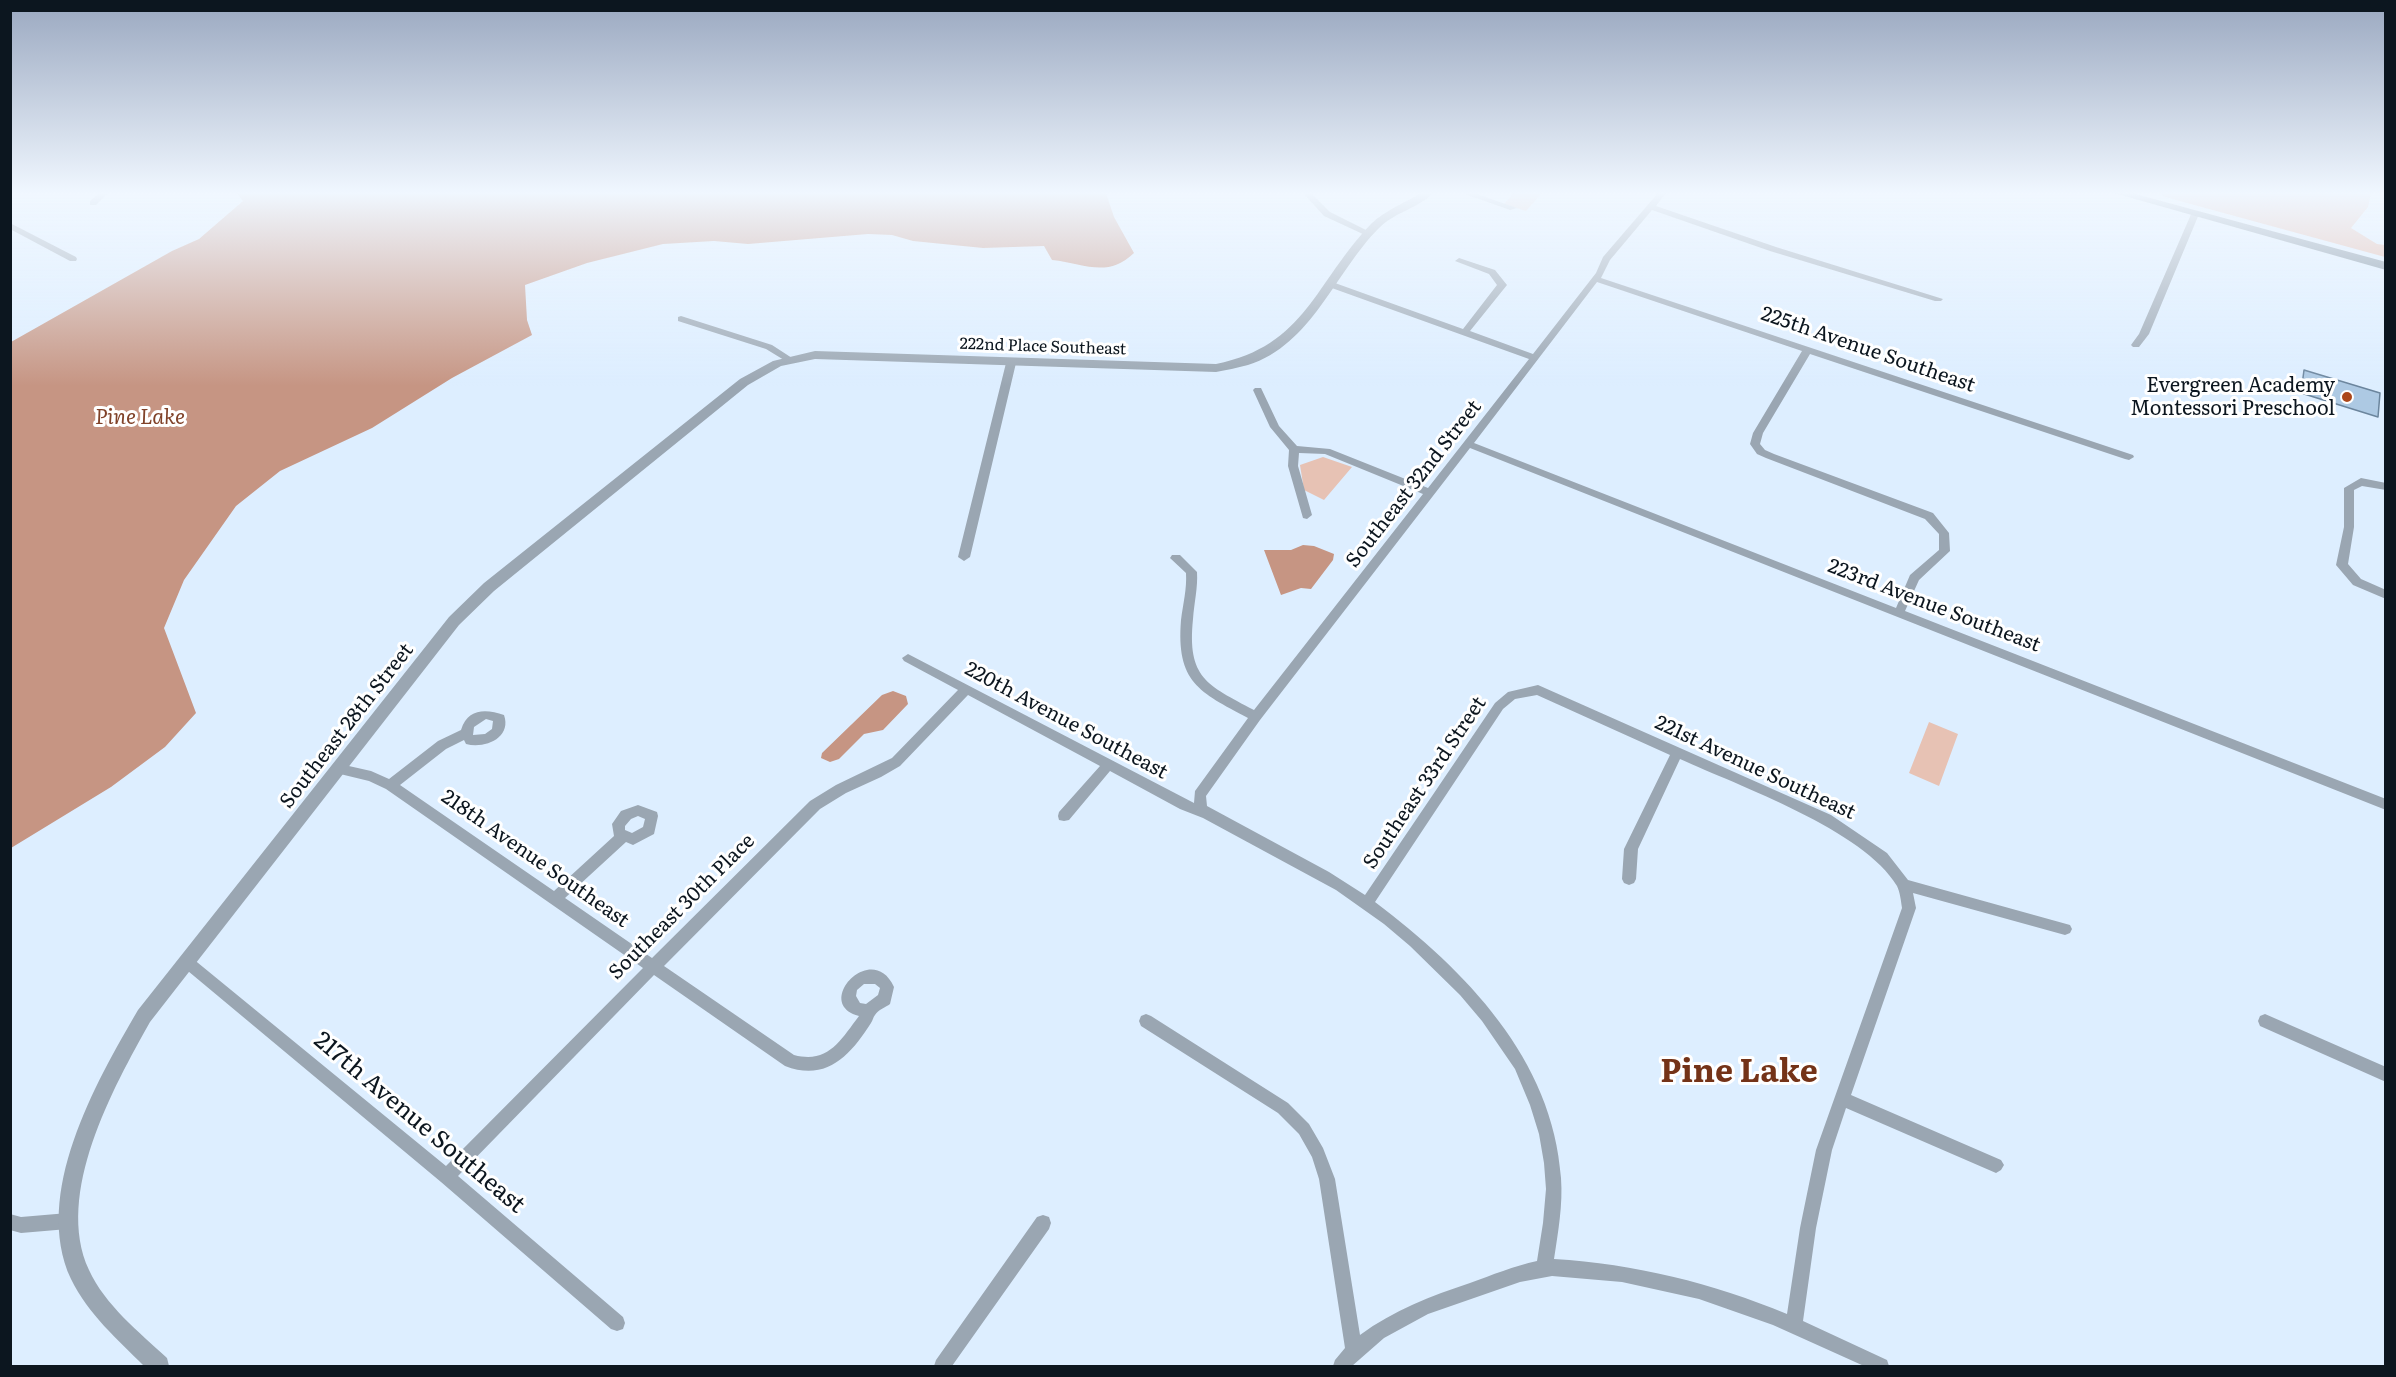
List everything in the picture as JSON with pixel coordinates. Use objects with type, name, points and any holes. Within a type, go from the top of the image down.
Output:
[{"type":"main road","points":[[2353,257],[2385,266]]},
{"type":"street","name":"222nd Place Southeast","points":[[787,358],[815,355],[1011,363],[1228,367],[1241,365],[1263,356],[1288,335],[1332,285],[1351,257]]},
{"type":"street","name":"Southeast 32nd Street","points":[[1199,802],[1204,786],[1533,357],[1596,279],[1607,257]]},
{"type":"street","points":[[1800,257],[1938,299]]},
{"type":"street","points":[[2136,345],[2144,334],[2177,257]]},
{"type":"street","points":[[1459,261],[1492,272],[1502,285],[1465,332]]},
{"type":"street","name":"225th Avenue Southeast","points":[[1596,279],[2128,457]]},
{"type":"street","points":[[1332,285],[1533,357]]},
{"type":"street","points":[[681,319],[769,347],[787,358]]},
{"type":"street","points":[[1808,349],[1758,433],[1755,444],[1761,452],[1770,456],[1929,516],[1944,533],[1947,543],[1945,550],[1914,578],[1899,613]]},
{"type":"street","name":"Southeast 28th Street","points":[[156,1365],[87,1288],[72,1257],[68,1221],[80,1156],[109,1080],[144,1016],[454,621],[489,587],[744,382],[765,368],[787,358]]},
{"type":"street","points":[[964,557],[1011,363]]},
{"type":"street","points":[[1258,390],[1275,427],[1294,449],[1293,466],[1307,515]]},
{"type":"street","name":"223rd Avenue Southeast","points":[[1468,444],[2385,805]]},
{"type":"street","points":[[1294,449],[1326,451],[1430,493]]},
{"type":"street","points":[[2385,487],[2361,482],[2349,488],[2349,527],[2342,565],[2349,575],[2364,586],[2385,595]]},
{"type":"street","points":[[1176,558],[1191,572],[1185,640],[1191,672],[1208,689],[1256,717]]},
{"type":"street","name":"220th Avenue Southeast","points":[[908,658],[965,691],[1208,814],[1339,885],[1367,903],[1445,971],[1493,1024],[1519,1062],[1535,1098],[1547,1138],[1553,1177],[1552,1216],[1544,1268]]},
{"type":"street","name":"221st Avenue Southeast","points":[[1521,692],[1538,690],[1550,694],[1826,819],[1876,852],[1904,885]]},
{"type":"street","name":"Southeast 30th Place","points":[[447,1176],[815,805],[896,762],[965,691]]},
{"type":"street","name":"Southeast 33rd Street","points":[[1367,903],[1498,706],[1512,695],[1521,692]]},
{"type":"street","points":[[390,785],[442,745],[466,733]]},
{"type":"street","points":[[1629,879],[1631,849],[1677,753]]},
{"type":"street","points":[[1064,816],[1108,765]]},
{"type":"street","name":"218th Avenue Southeast","points":[[340,769],[371,776],[390,785],[790,1060],[803,1065],[816,1065],[834,1057],[861,1025],[868,1011]]},
{"type":"street","name":"220th Avenue Southeast","points":[[1199,802],[1201,808],[1208,814]]},
{"type":"street","points":[[555,898],[622,837]]},
{"type":"street","points":[[1794,1324],[1808,1228],[1822,1161],[1909,908],[1904,885],[2065,929]]},
{"type":"street","name":"217th Avenue Southeast","points":[[187,962],[447,1176],[617,1323]]},
{"type":"street","points":[[1146,1021],[1283,1108],[1304,1129],[1318,1153],[1327,1179],[1354,1349]]},
{"type":"street","points":[[2265,1022],[2385,1075]]},
{"type":"street","points":[[1842,1099],[1996,1165]]},
{"type":"street","points":[[10,1222],[21,1226],[68,1221]]},
{"type":"street","points":[[942,1366],[1043,1223]]},
{"type":"street","points":[[1341,1366],[1354,1349],[1389,1326],[1429,1305],[1544,1268],[1606,1272],[1716,1296],[1794,1324],[1881,1366]]},
{"type":"shaded area","points":[[1323,457],[1352,467],[1324,500],[1304,490],[1300,465]]},
{"type":"shaded area","points":[[1929,722],[1958,734],[1939,786],[1909,773]]},
{"type":"water","name":"Pine Lake","points":[[161,257],[610,257],[525,285],[527,320],[532,335],[452,378],[372,428],[280,471],[236,506],[184,580],[164,628],[196,713],[165,747],[111,787],[11,848],[11,342]]},
{"type":"water","name":"Pine Lake","points":[[1050,257],[1129,257],[1105,267],[1052,260]]},
{"type":"water","points":[[1303,545],[1314,546],[1334,554],[1333,560],[1311,589],[1301,588],[1281,595],[1264,550],[1291,550]]},
{"type":"water","points":[[893,691],[906,696],[908,704],[883,730],[864,734],[839,759],[830,762],[821,758],[822,753],[882,695]]},
{"type":"building","name":"Evergreen Academy Montessori Preschool","points":[[2304,370],[2380,393],[2378,417],[2301,393]]},
{"type":"place","name":"Evergreen Academy Montessori Preschool","points":[[2347,397]]},
{"type":"district","name":"Pine Lake","points":[[1739,1073]]}]
